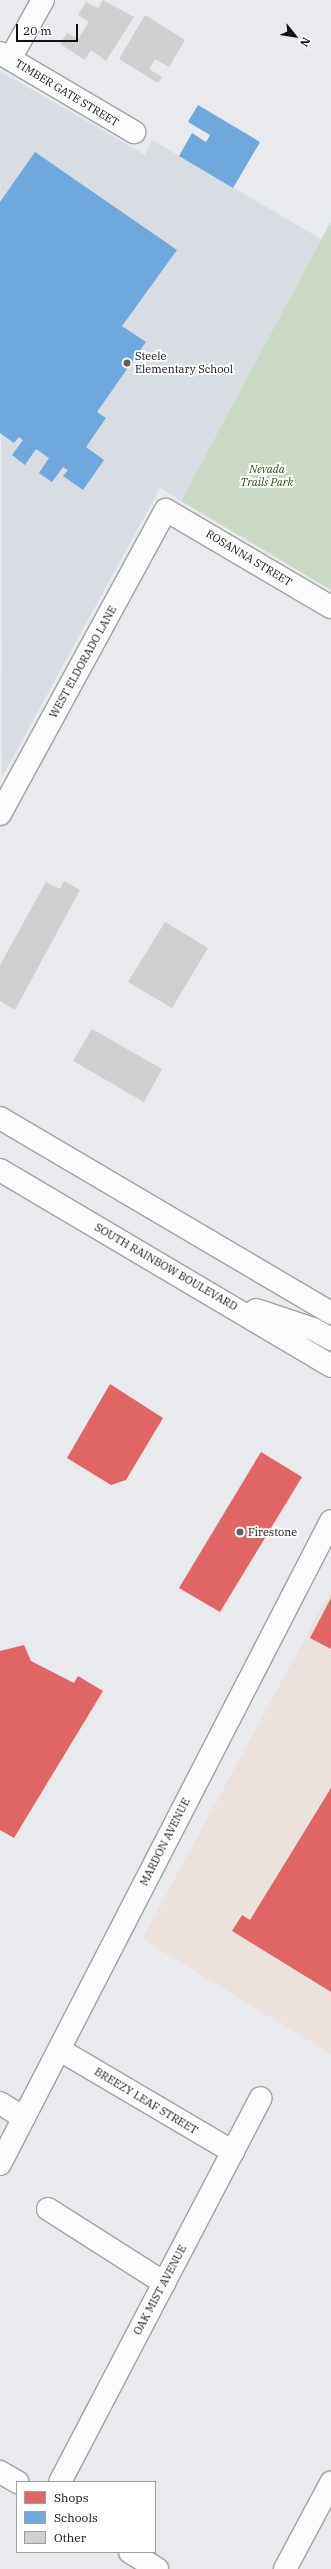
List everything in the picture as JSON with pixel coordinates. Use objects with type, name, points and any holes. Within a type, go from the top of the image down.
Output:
[{"type":"street","points":[[5,56],[43,0]]},
{"type":"street","name":"TIMBER GATE STREET","points":[[5,56],[134,132]]},
{"type":"street","name":"ROSANNA STREET","points":[[166,510],[331,607]]},
{"type":"street","name":"WEST ELDORADO LANE","points":[[0,814],[166,510]]},
{"type":"street","points":[[0,1118],[331,1313]]},
{"type":"street","points":[[0,1126],[23,1132]]},
{"type":"street","name":"SOUTH RAINBOW BOULEVARD","points":[[0,1170],[219,1298],[331,1366]]},
{"type":"street","points":[[219,1298],[313,1329],[331,1339]]},
{"type":"street","name":"MARDON AVENUE","points":[[0,2164],[331,1521]]},
{"type":"street","name":"BREEZY LEAF STREET","points":[[60,2050],[232,2152]]},
{"type":"street","name":"OAK MIST AVENUE","points":[[61,2481],[261,2098]]},
{"type":"street","points":[[0,2103],[24,2118]]},
{"type":"street","points":[[48,2209],[164,2283]]},
{"type":"street","points":[[0,2472],[16,2481]]},
{"type":"street","points":[[286,2569],[330,2486]]},
{"type":"street","points":[[132,2553],[157,2569]]},
{"type":"shaded area","name":"Steele Elementary School","points":[[0,71],[145,155],[152,140],[321,239],[181,501],[160,488],[2,777]]},
{"type":"shaded area","points":[[331,1590],[331,2054],[142,1939]]},
{"type":"green space","name":"Nevada Trails Park","points":[[331,221],[331,590],[181,501]]},
{"type":"building: Shops","points":[[110,1384],[163,1418],[126,1480],[111,1485],[67,1458]]},
{"type":"building: Shops","name":"Firestone","points":[[261,1452],[302,1477],[220,1612],[179,1588]]},
{"type":"building: Shops","points":[[331,1598],[331,1649],[310,1638]]},
{"type":"building: Shops","points":[[24,1645],[31,1661],[74,1683],[78,1676],[103,1691],[14,1838],[0,1830],[0,1651]]},
{"type":"building: Shops","points":[[331,1788],[331,1992],[232,1931],[242,1915],[250,1920]]},
{"type":"building: Schools","points":[[198,105],[260,142],[233,188],[179,156],[192,133],[206,142],[210,135],[188,122]]},
{"type":"building: Schools","name":"Steele Elementary School","points":[[35,152],[177,250],[122,326],[146,342],[97,412],[106,418],[86,447],[104,460],[83,490],[63,476],[68,470],[63,467],[52,482],[39,473],[49,458],[36,449],[25,465],[12,455],[23,440],[19,437],[14,443],[0,433],[0,202]]},
{"type":"building: Other","points":[[103,0],[134,17],[106,61],[91,50],[85,60],[60,44],[67,33],[78,39],[89,22],[78,15],[86,2],[98,8]]},
{"type":"building: Other","points":[[145,15],[185,40],[169,67],[155,59],[149,69],[162,77],[158,83],[119,59]]},
{"type":"building: Other","points":[[64,881],[80,890],[15,1010],[0,1001],[0,965],[46,882],[60,889]]},
{"type":"building: Other","points":[[165,922],[208,948],[172,1008],[128,982]]},
{"type":"building: Other","points":[[92,1029],[162,1069],[144,1102],[73,1061]]},
{"type":"place","name":"Steele Elementary School","points":[[127,363]]},
{"type":"place","name":"Firestone","points":[[240,1532]]}]
